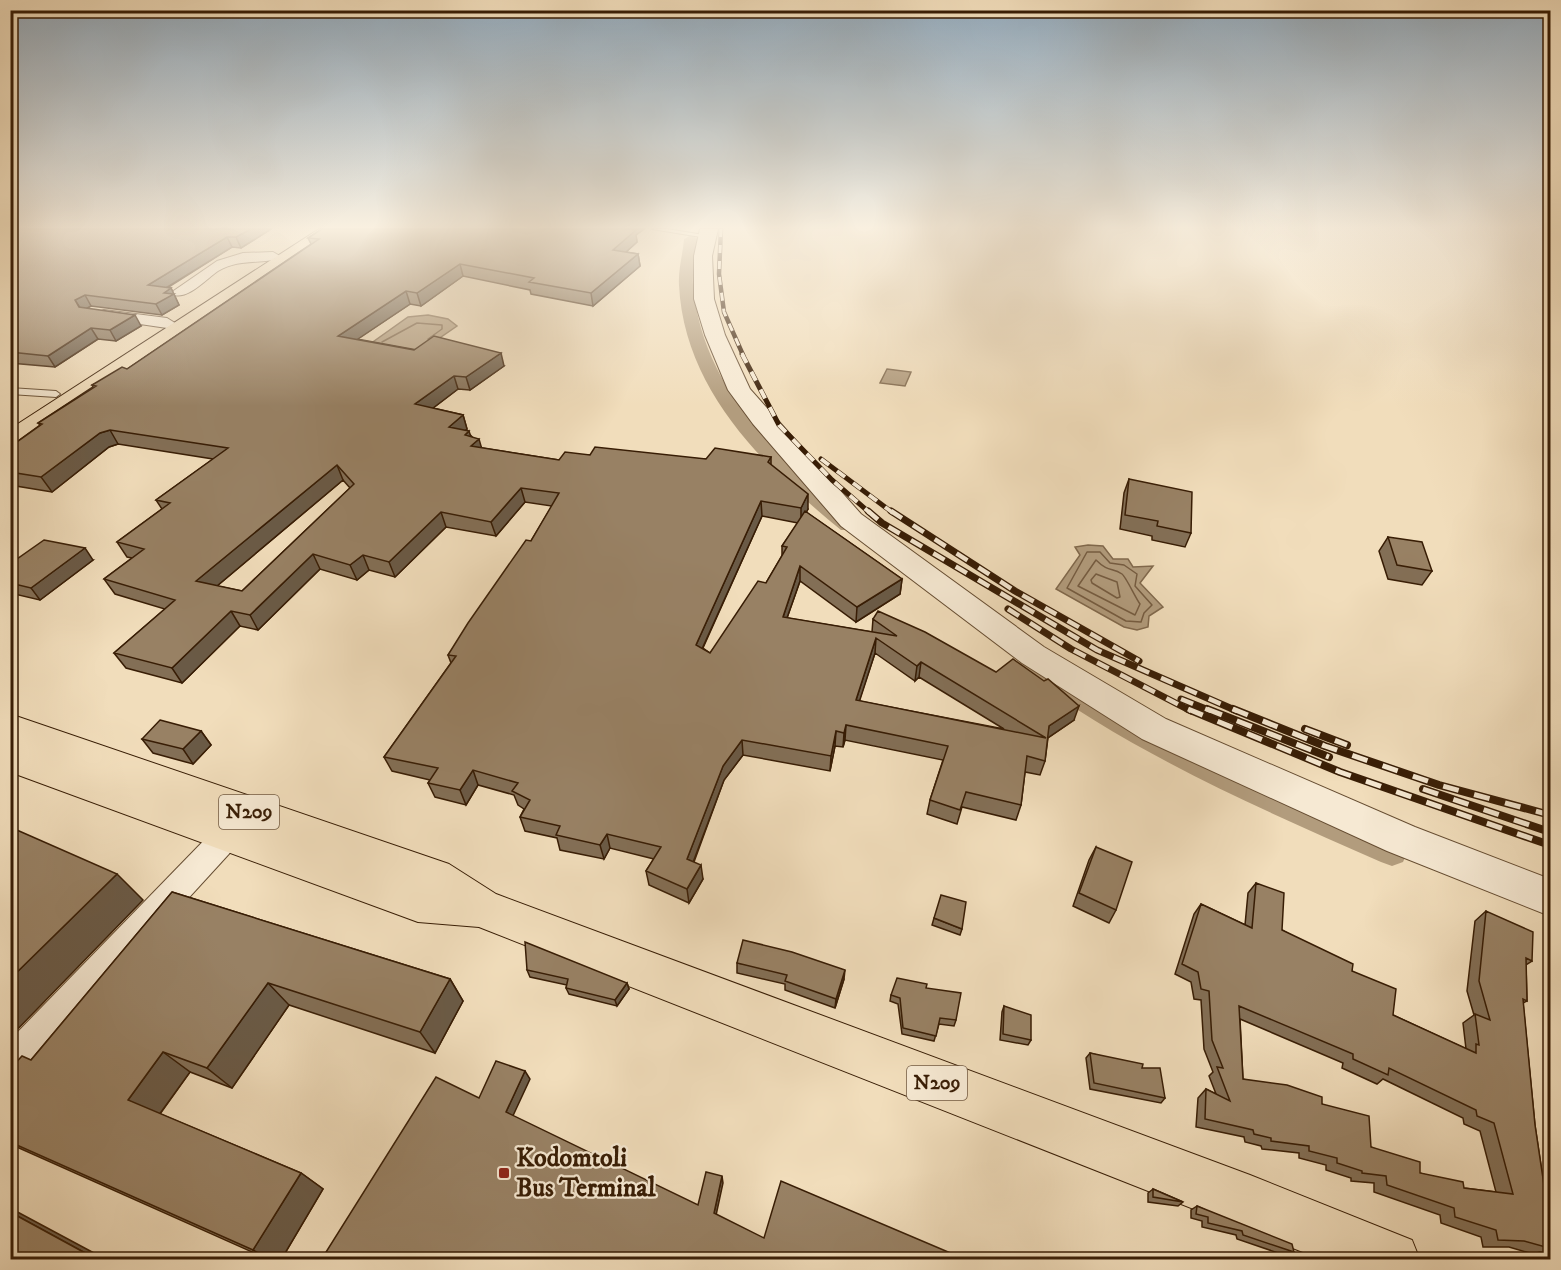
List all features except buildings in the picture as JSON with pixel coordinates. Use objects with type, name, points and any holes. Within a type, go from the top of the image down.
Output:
[{"type":"highway","points":[[10,424],[222,288]]},
{"type":"highway","points":[[10,441],[241,288]]},
{"type":"highway","name":"N209","points":[[10,728],[434,877],[481,908],[1239,1198],[1392,1260]]},
{"type":"highway","name":"N209","points":[[10,756],[228,836],[418,902],[481,908]]},
{"type":"street","points":[[178,292],[184,288]]},
{"type":"street","points":[[704,288],[704,299],[715,335],[739,390],[761,419],[851,520],[1033,655],[1154,729],[1401,839],[1551,898]]},
{"type":"street","points":[[91,314],[168,323]]},
{"type":"street","points":[[10,1066],[228,836]]},
{"type":"lane","points":[[10,392],[56,394]]},
{"type":"water","points":[[428,315],[448,319],[457,326],[431,344],[425,352],[370,344],[408,317]]},
{"type":"water","points":[[887,369],[911,372],[905,386],[880,383]]},
{"type":"water","points":[[1103,546],[1113,559],[1128,559],[1133,567],[1153,566],[1140,583],[1163,607],[1149,616],[1148,627],[1137,630],[1124,627],[1056,589],[1080,555],[1075,547]]},
{"type":"waterway","points":[[686,288],[691,321],[702,356],[719,390],[766,451],[820,503],[848,525]]},
{"type":"waterway","points":[[1030,665],[1072,695],[1159,747],[1251,792],[1392,853]]},
{"type":"railway","points":[[721,288],[724,312],[743,355]]},
{"type":"railway","points":[[742,354],[779,425],[832,480],[870,513]]},
{"type":"railway","points":[[821,459],[893,513]]},
{"type":"railway","points":[[868,511],[882,523],[1097,650],[1237,711]]},
{"type":"railway","points":[[891,511],[1015,591],[1139,661]]},
{"type":"railway","points":[[1008,609],[1071,649],[1191,711]]},
{"type":"railway","points":[[1181,699],[1211,711]]},
{"type":"railway","points":[[1188,709],[1340,772],[1550,845]]},
{"type":"railway","points":[[1207,709],[1329,757]]},
{"type":"railway","points":[[1233,709],[1325,746],[1439,785],[1550,815]]},
{"type":"railway","points":[[1305,729],[1347,745]]},
{"type":"railway","points":[[1423,789],[1550,832]]},
{"type":"place","name":"Kodomtoli Bus Terminal","points":[[504,1173]]}]
